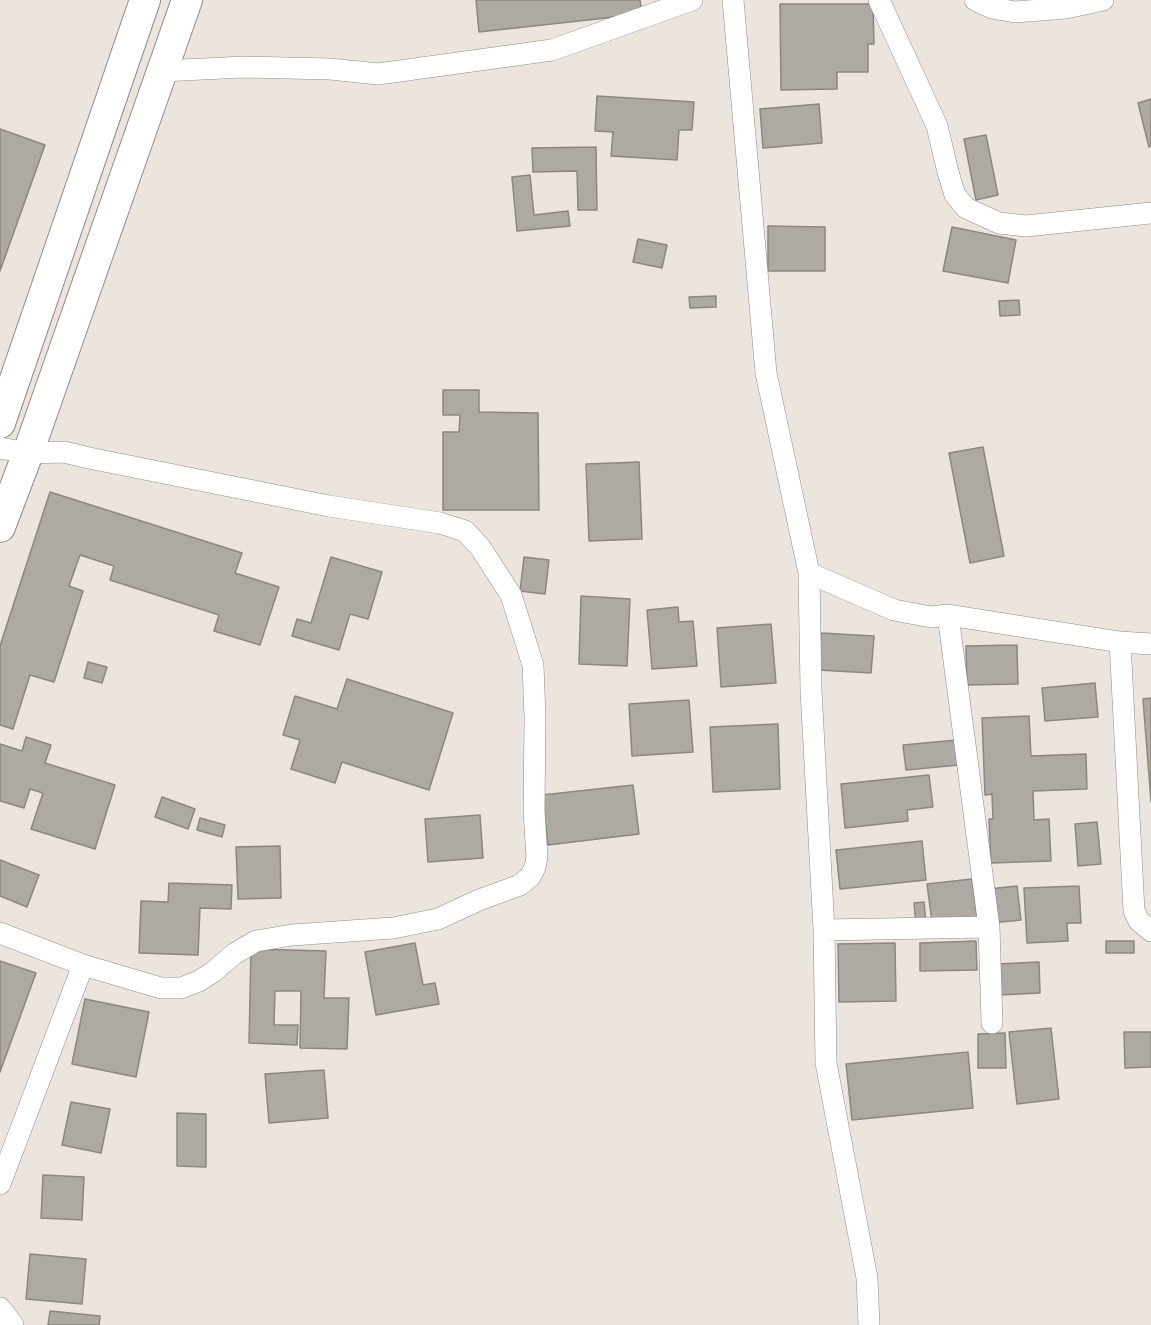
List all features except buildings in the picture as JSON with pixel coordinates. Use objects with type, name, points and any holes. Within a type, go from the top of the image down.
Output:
[{"type":"main road","points":[[0,423],[145,0]]},
{"type":"main road","points":[[0,527],[14,451],[162,71],[187,0]]},
{"type":"main road","points":[[123,65],[162,71]]},
{"type":"street","points":[[162,71],[244,67],[330,69],[378,74],[552,50],[692,0]]},
{"type":"street","points":[[733,0],[766,373],[809,573],[812,690],[824,930],[826,1063],[867,1278],[869,1325]]},
{"type":"street","points":[[879,0],[937,126],[955,195],[966,208],[999,223],[1026,226],[1151,213]]},
{"type":"street","points":[[975,0],[993,8],[1016,12],[1066,8],[1103,0]]},
{"type":"street","points":[[0,933],[83,965],[161,988],[181,988],[206,977],[234,954],[256,941],[292,935],[393,928],[438,919],[479,900],[520,885],[530,877],[537,856],[534,812],[533,665],[511,595],[480,547],[465,531],[440,523],[329,506],[64,452],[14,451]]},
{"type":"street","points":[[809,573],[894,610],[932,617],[948,615],[1120,642],[1151,644]]},
{"type":"street","points":[[948,615],[989,927],[992,1023]]},
{"type":"street","points":[[1120,642],[1134,911],[1138,921],[1151,931]]},
{"type":"street","points":[[824,930],[989,927]]},
{"type":"street","points":[[0,1184],[83,965]]},
{"type":"street","points":[[0,1308],[13,1325]]}]
